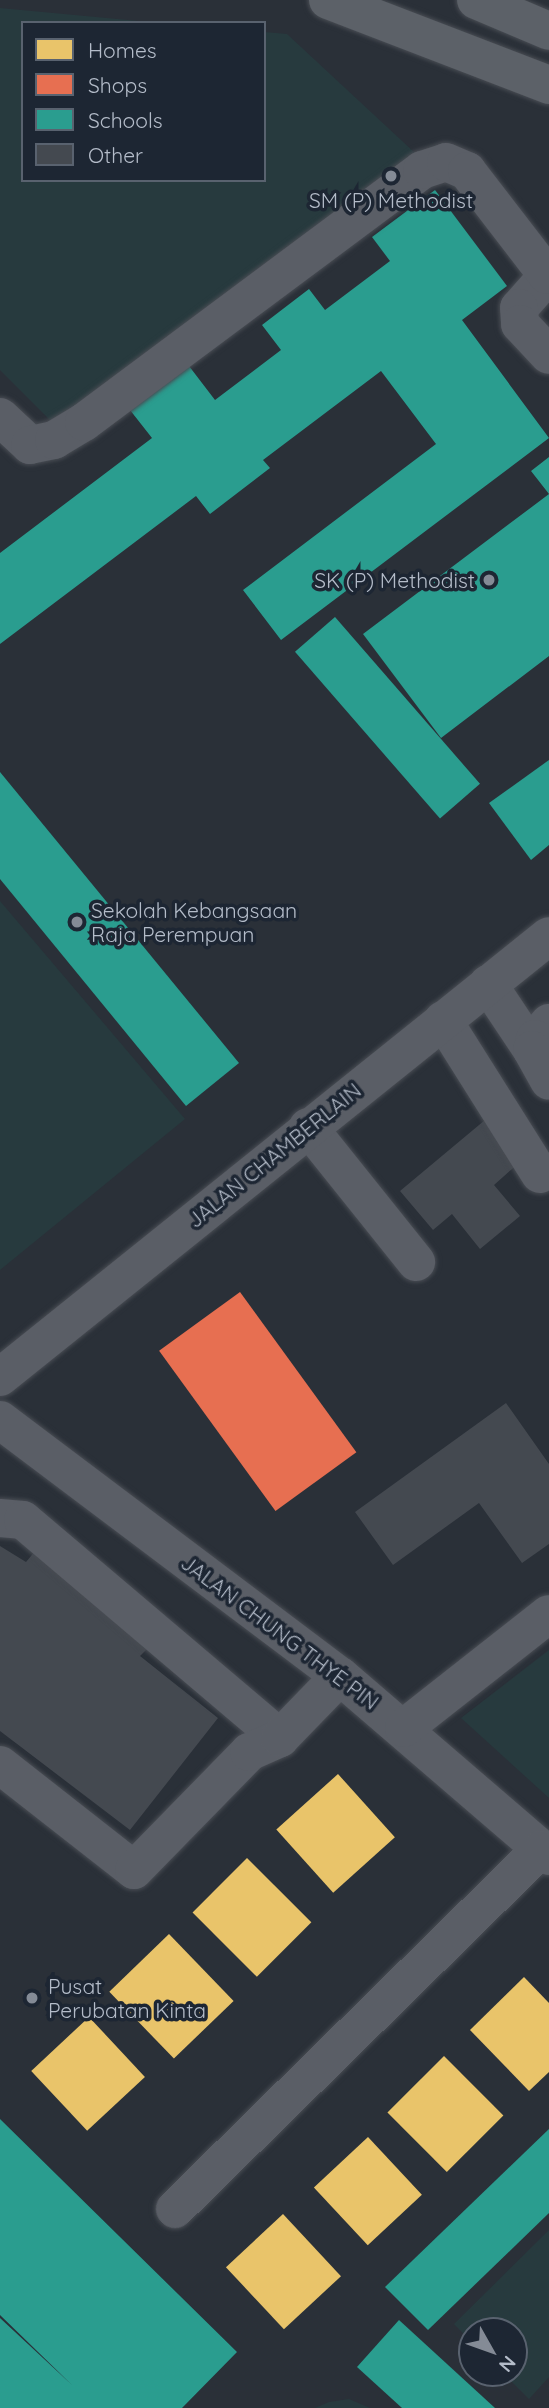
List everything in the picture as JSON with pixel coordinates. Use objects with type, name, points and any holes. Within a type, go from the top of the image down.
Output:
[{"type":"main road","points":[[328,0],[549,85]]},
{"type":"main road","points":[[476,0],[549,31]]},
{"type":"street","points":[[0,417],[30,445],[54,439],[95,414],[422,170],[446,162],[467,171],[548,274],[519,308],[520,324],[549,355]]},
{"type":"street","name":"JALAN CHAMBERLAIN","points":[[0,1377],[549,936]]},
{"type":"street","points":[[488,985],[543,1051]]},
{"type":"street","points":[[443,1020],[540,1174]]},
{"type":"street","points":[[308,1127],[415,1262]]},
{"type":"street","name":"JALAN CHUNG THYE PIN","points":[[0,1420],[340,1676],[404,1728],[545,1853]]},
{"type":"street","points":[[0,1518],[23,1520],[279,1738]]},
{"type":"street","points":[[404,1728],[549,1614]]},
{"type":"street","points":[[0,1765],[134,1870],[249,1752],[279,1738],[340,1676]]},
{"type":"street","points":[[175,2209],[545,1853]]},
{"type":"green space","points":[[0,8],[139,21],[21,21],[21,182],[266,182],[266,32],[287,34],[415,153],[61,431],[0,370]]},
{"type":"green space","points":[[0,901],[185,1119],[0,1270]]},
{"type":"green space","points":[[549,1650],[549,1798],[461,1718]]},
{"type":"green space","points":[[549,2230],[549,2377],[529,2399],[517,2387],[528,2387],[528,2317],[461,2317]]},
{"type":"green space","points":[[349,2399],[370,2408],[315,2408],[329,2402]]},
{"type":"building: Homes","points":[[338,1774],[395,1837],[333,1893],[276,1830]]},
{"type":"building: Homes","points":[[247,1858],[311,1922],[257,1977],[193,1912]]},
{"type":"building: Homes","points":[[169,1934],[234,2001],[174,2059],[109,1992]]},
{"type":"building: Homes","points":[[524,1977],[549,2003],[549,2072],[529,2091],[470,2030]]},
{"type":"building: Homes","points":[[89,2017],[145,2077],[87,2131],[31,2071]]},
{"type":"building: Homes","points":[[444,2056],[503,2115],[447,2172],[387,2113]]},
{"type":"building: Homes","points":[[368,2137],[422,2195],[368,2245],[314,2187]]},
{"type":"building: Homes","points":[[283,2214],[341,2276],[284,2329],[226,2267]]},
{"type":"building: Shops","points":[[240,1292],[356,1452],[275,1511],[159,1351]]},
{"type":"building: Schools","points":[[435,190],[507,286],[462,320],[549,438],[281,640],[243,590],[436,444],[381,371],[263,460],[270,468],[210,514],[196,496],[0,644],[0,553],[152,438],[130,410],[189,366],[215,400],[281,350],[262,325],[309,289],[325,310],[390,261],[372,237]]},
{"type":"building: Schools","points":[[549,457],[549,494],[531,471]]},
{"type":"building: Schools","points":[[549,494],[549,656],[441,738],[363,634]]},
{"type":"building: Schools","points":[[335,617],[480,784],[440,819],[295,652]]},
{"type":"building: Schools","points":[[549,760],[549,845],[531,860],[489,803]]},
{"type":"building: Schools","points":[[0,772],[239,1063],[186,1106],[0,879]]},
{"type":"building: Schools","points":[[0,2119],[237,2352],[182,2408],[0,2408],[0,2318],[72,2385],[0,2315]]},
{"type":"building: Schools","points":[[549,2129],[549,2213],[428,2330],[385,2287]]},
{"type":"building: Schools","points":[[399,2320],[458,2374],[458,2387],[472,2387],[495,2408],[402,2408],[357,2367]]},
{"type":"building: Other","points":[[485,1120],[520,1162],[494,1185],[520,1216],[480,1249],[452,1214],[433,1230],[400,1191]]},
{"type":"building: Other","points":[[506,1403],[549,1464],[549,1544],[522,1563],[479,1503],[393,1565],[355,1512]]},
{"type":"building: Other","points":[[0,1546],[26,1562],[36,1550],[153,1643],[140,1656],[218,1718],[130,1830],[0,1731]]},
{"type":"place","name":"SM (P) Methodist","points":[[391,176]]},
{"type":"place","name":"SK (P) Methodist","points":[[489,580]]},
{"type":"place","name":"Sekolah Kebangsaan Raja Perempuan","points":[[77,922]]},
{"type":"place","name":"Pusat Perubatan Kinta","points":[[32,1998]]}]
